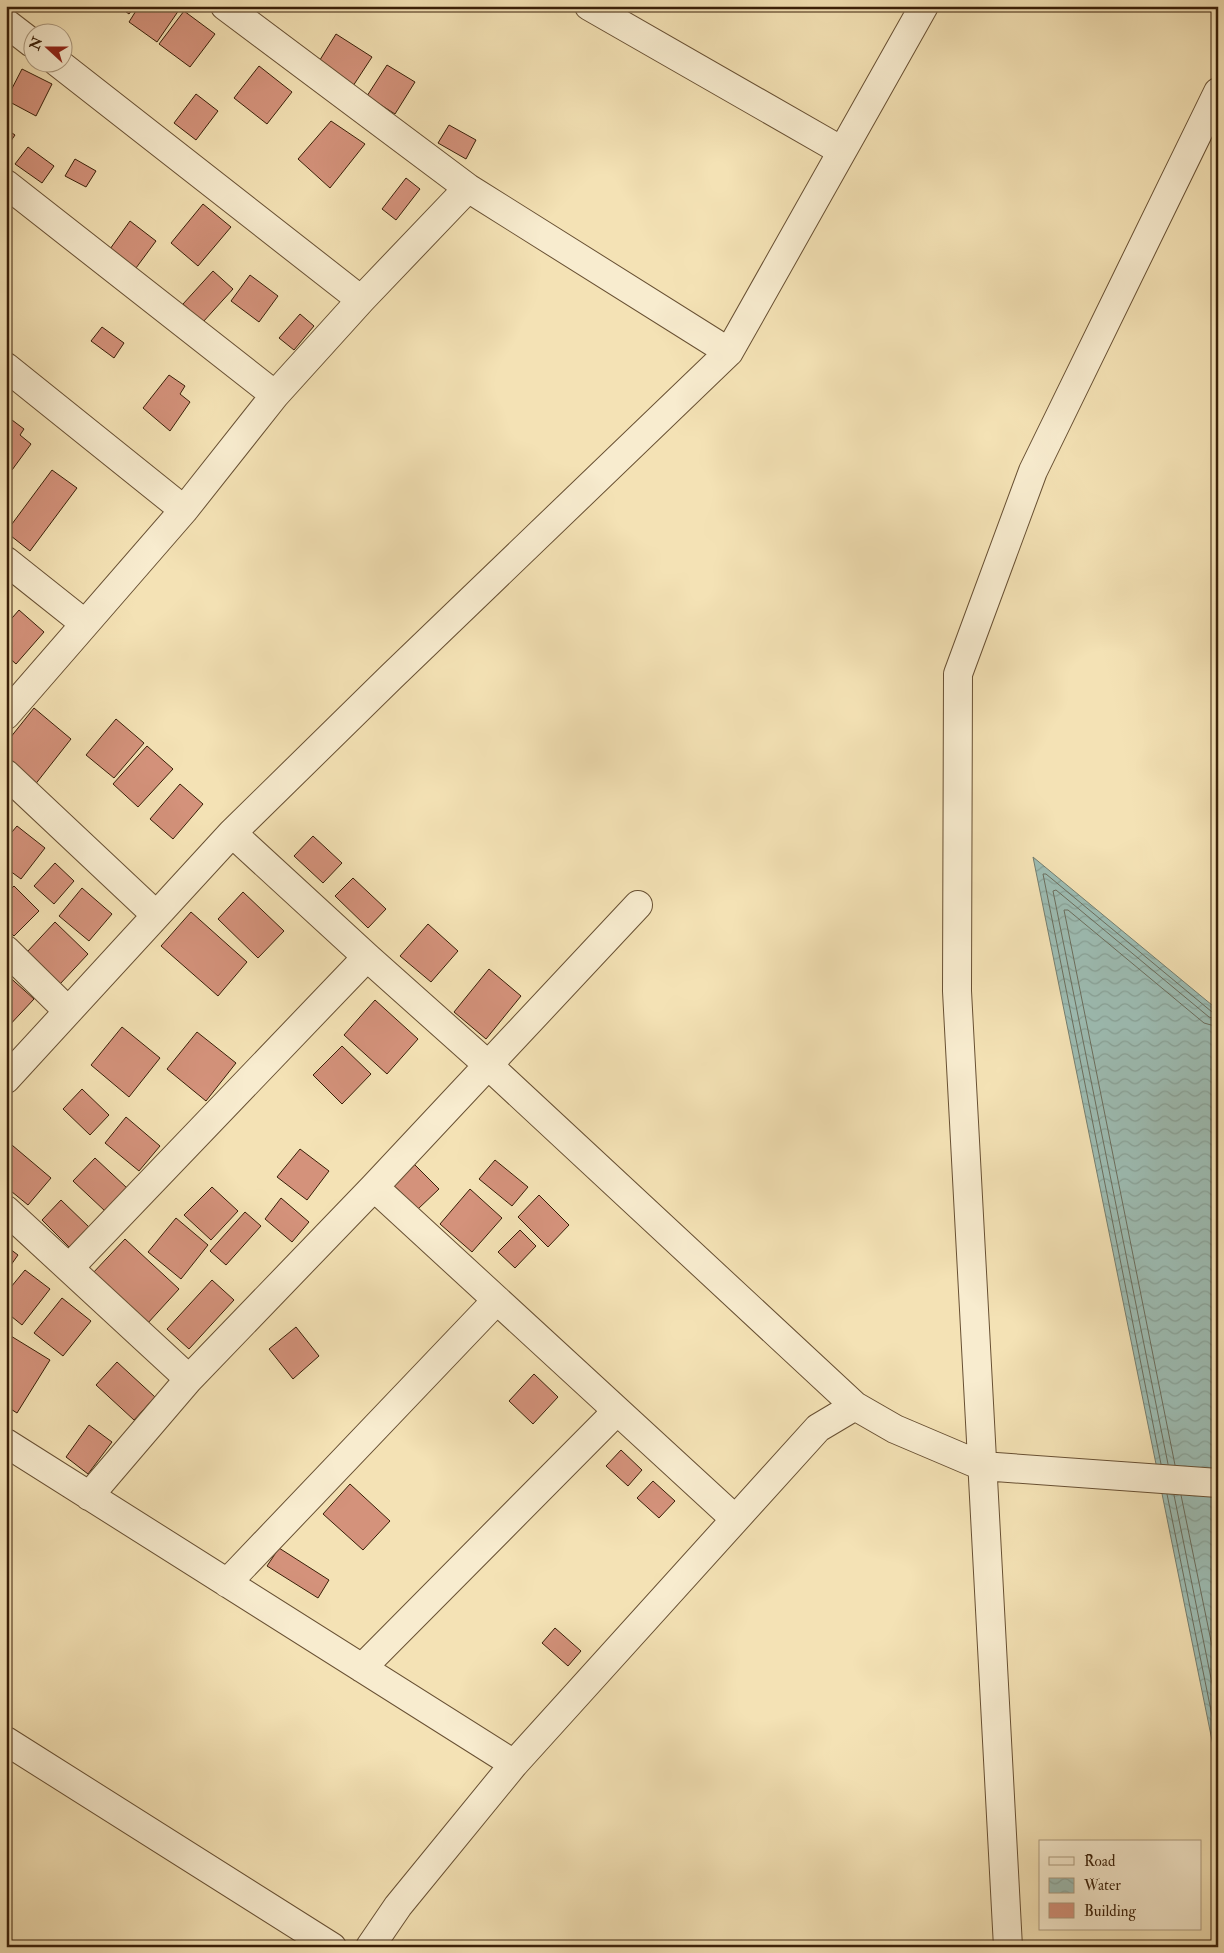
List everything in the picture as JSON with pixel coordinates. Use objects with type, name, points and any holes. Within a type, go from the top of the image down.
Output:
[{"type":"street","points":[[225,6],[468,188],[729,352]]},
{"type":"street","points":[[589,6],[842,151]]},
{"type":"street","points":[[6,1080],[232,832],[729,352],[924,6]]},
{"type":"street","points":[[6,22],[22,35]]},
{"type":"street","points":[[71,72],[361,300]]},
{"type":"street","points":[[1008,1947],[958,992],[958,674],[1033,471],[1218,92]]},
{"type":"street","points":[[6,184],[275,395]]},
{"type":"street","points":[[6,715],[184,510],[275,395],[361,300],[468,188]]},
{"type":"street","points":[[6,367],[184,510]]},
{"type":"street","points":[[6,561],[84,623]]},
{"type":"street","points":[[6,774],[156,916]]},
{"type":"street","points":[[232,832],[367,957],[488,1065],[854,1406],[895,1429],[982,1466],[1218,1483]]},
{"type":"street","points":[[89,1496],[189,1379],[374,1187],[638,905]]},
{"type":"street","points":[[6,950],[68,1011]]},
{"type":"street","points":[[69,1268],[367,957]]},
{"type":"street","points":[[374,1187],[735,1519]]},
{"type":"street","points":[[6,1210],[189,1379]]},
{"type":"street","points":[[227,1583],[496,1300]]},
{"type":"street","points":[[370,1947],[398,1906],[514,1764],[818,1428],[854,1406]]},
{"type":"street","points":[[362,1668],[617,1410]]},
{"type":"street","points":[[6,1443],[514,1764]]},
{"type":"street","points":[[6,1741],[332,1947]]},
{"type":"water","points":[[1033,857],[1218,1010],[1218,1770]]},
{"type":"building","points":[[118,6],[135,6],[129,14]]},
{"type":"building","points":[[139,6],[174,6],[179,10],[157,42],[129,22]]},
{"type":"building","points":[[184,11],[215,34],[190,67],[159,44]]},
{"type":"building","points":[[336,34],[372,57],[353,86],[318,63]]},
{"type":"building","points":[[387,65],[415,82],[395,114],[367,96]]},
{"type":"building","points":[[259,66],[292,92],[267,124],[234,98]]},
{"type":"building","points":[[22,69],[22,72],[28,72],[52,84],[36,116],[6,100]]},
{"type":"building","points":[[196,94],[218,111],[196,140],[174,123]]},
{"type":"building","points":[[331,121],[365,144],[330,188],[298,159]]},
{"type":"building","points":[[449,125],[476,140],[466,159],[438,143]]},
{"type":"building","points":[[6,129],[15,135],[6,148]]},
{"type":"building","points":[[28,147],[54,166],[42,183],[15,164]]},
{"type":"building","points":[[75,159],[96,171],[86,187],[65,176]]},
{"type":"building","points":[[406,178],[420,189],[396,220],[382,209]]},
{"type":"building","points":[[203,204],[231,227],[198,266],[171,243]]},
{"type":"building","points":[[130,221],[156,241],[136,268],[110,249]]},
{"type":"building","points":[[213,271],[233,289],[203,322],[183,304]]},
{"type":"building","points":[[250,275],[278,296],[259,322],[231,301]]},
{"type":"building","points":[[300,314],[314,326],[294,350],[279,338]]},
{"type":"building","points":[[102,327],[124,343],[114,358],[91,341]]},
{"type":"building","points":[[169,375],[185,386],[180,394],[190,402],[170,431],[143,408]]},
{"type":"building","points":[[12,420],[24,429],[20,435],[31,444],[12,470],[6,465],[6,428]]},
{"type":"building","points":[[52,470],[77,488],[30,551],[6,532]]},
{"type":"building","points":[[19,610],[44,632],[16,664],[6,655],[6,625]]},
{"type":"building","points":[[34,708],[71,739],[34,786],[6,764],[6,743]]},
{"type":"building","points":[[116,719],[144,743],[114,778],[86,755]]},
{"type":"building","points":[[147,746],[173,769],[138,807],[113,784]]},
{"type":"building","points":[[180,784],[203,804],[173,839],[150,819]]},
{"type":"building","points":[[17,826],[45,848],[21,879],[6,868],[6,839]]},
{"type":"building","points":[[313,836],[342,863],[323,883],[294,856]]},
{"type":"building","points":[[55,863],[74,881],[54,904],[34,886]]},
{"type":"building","points":[[353,878],[386,909],[368,928],[335,896]]},
{"type":"building","points":[[14,886],[39,911],[14,936],[6,928],[6,894]]},
{"type":"building","points":[[82,888],[112,914],[89,941],[59,916]]},
{"type":"building","points":[[243,892],[284,931],[258,958],[218,919]]},
{"type":"building","points":[[191,912],[247,962],[218,996],[161,946]]},
{"type":"building","points":[[55,922],[88,954],[60,984],[27,952]]},
{"type":"building","points":[[428,924],[458,951],[431,982],[400,956]]},
{"type":"building","points":[[489,969],[521,996],[486,1039],[454,1012]]},
{"type":"building","points":[[6,974],[34,999],[6,1029]]},
{"type":"building","points":[[375,1000],[418,1039],[387,1074],[344,1035]]},
{"type":"building","points":[[122,1027],[160,1058],[129,1097],[91,1065]]},
{"type":"building","points":[[197,1032],[236,1063],[206,1101],[167,1069]]},
{"type":"building","points":[[342,1046],[371,1074],[342,1104],[313,1075]]},
{"type":"building","points":[[82,1089],[109,1115],[90,1135],[63,1109]]},
{"type":"building","points":[[126,1117],[160,1146],[139,1171],[105,1143]]},
{"type":"building","points":[[6,1140],[51,1178],[28,1205],[6,1187]]},
{"type":"building","points":[[300,1149],[329,1171],[307,1200],[277,1177]]},
{"type":"building","points":[[95,1158],[127,1188],[105,1211],[73,1181]]},
{"type":"building","points":[[495,1160],[528,1187],[512,1206],[479,1179]]},
{"type":"building","points":[[412,1162],[439,1189],[418,1209],[391,1183]]},
{"type":"building","points":[[212,1187],[238,1211],[211,1240],[184,1215]]},
{"type":"building","points":[[470,1189],[502,1218],[472,1252],[440,1224]]},
{"type":"building","points":[[539,1195],[569,1225],[548,1247],[518,1217]]},
{"type":"building","points":[[281,1198],[309,1222],[292,1242],[265,1219]]},
{"type":"building","points":[[61,1200],[90,1228],[70,1248],[42,1220]]},
{"type":"building","points":[[245,1212],[261,1226],[226,1265],[210,1251]]},
{"type":"building","points":[[176,1218],[208,1245],[181,1279],[148,1252]]},
{"type":"building","points":[[520,1230],[536,1246],[515,1268],[498,1252]]},
{"type":"building","points":[[125,1239],[179,1289],[147,1324],[92,1274]]},
{"type":"building","points":[[6,1246],[18,1255],[6,1272]]},
{"type":"building","points":[[25,1270],[50,1289],[22,1325],[6,1312],[6,1293]]},
{"type":"building","points":[[212,1280],[234,1300],[189,1349],[167,1329]]},
{"type":"building","points":[[62,1298],[91,1321],[63,1356],[34,1333]]},
{"type":"building","points":[[296,1327],[319,1356],[293,1379],[269,1349]]},
{"type":"building","points":[[6,1333],[50,1360],[17,1413],[6,1406]]},
{"type":"building","points":[[117,1362],[155,1397],[134,1420],[96,1385]]},
{"type":"building","points":[[534,1374],[558,1397],[533,1424],[509,1401]]},
{"type":"building","points":[[89,1425],[112,1442],[88,1474],[66,1457]]},
{"type":"building","points":[[621,1450],[642,1470],[628,1486],[606,1466]]},
{"type":"building","points":[[653,1481],[675,1501],[659,1518],[637,1498]]},
{"type":"building","points":[[350,1484],[390,1521],[363,1550],[323,1514]]},
{"type":"building","points":[[279,1548],[329,1580],[318,1598],[267,1566]]},
{"type":"building","points":[[555,1628],[581,1651],[568,1666],[542,1643]]}]
